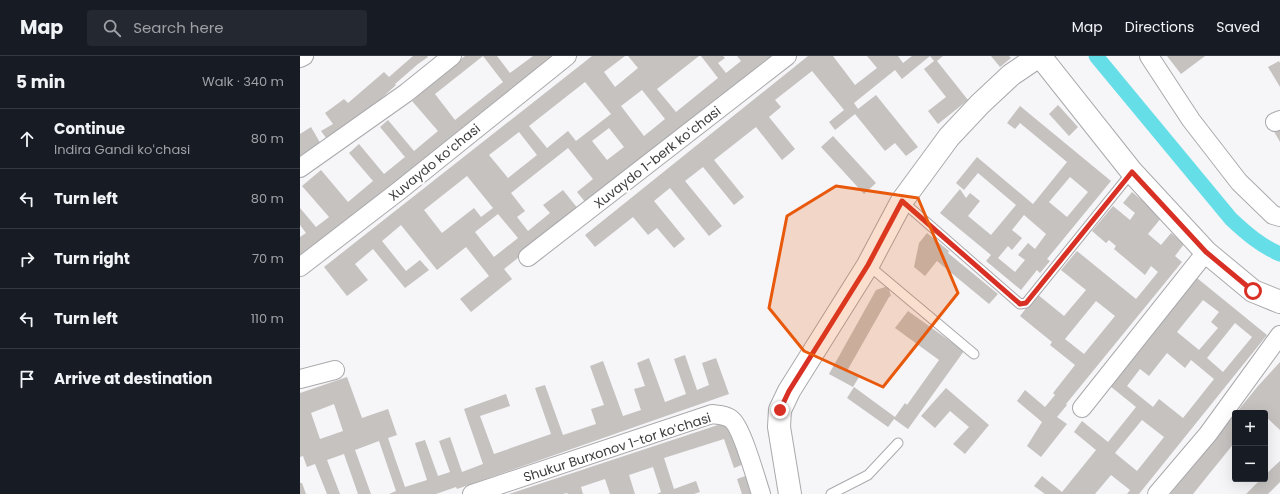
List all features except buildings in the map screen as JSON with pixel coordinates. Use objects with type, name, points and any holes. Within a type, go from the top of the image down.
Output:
[{"type":"street","points":[[300,58],[304,56]]},
{"type":"street","points":[[300,168],[406,93],[452,56]]},
{"type":"street","name":"Xuvaydo koʻchasi","points":[[300,267],[400,190],[567,56]]},
{"type":"street","name":"Xuvaydo 1-berk koʻchasi","points":[[528,257],[786,56]]},
{"type":"street","points":[[790,494],[779,427],[780,410],[789,391],[868,265],[902,201],[949,137],[975,109],[1011,75],[1039,56],[1132,172],[1206,252],[1253,291],[1280,302]]},
{"type":"street","points":[[1149,56],[1191,120],[1239,182],[1273,215],[1280,217]]},
{"type":"street","points":[[1082,408],[1206,252]]},
{"type":"street","points":[[1158,494],[1208,434],[1280,335]]},
{"type":"street","points":[[300,379],[335,370]]},
{"type":"street","name":"Shukur Burxonov 1-tor koʻchasi","points":[[472,494],[712,414],[723,415],[732,419],[736,424],[743,440],[761,494]]},
{"type":"lane","points":[[902,201],[1020,304],[1026,303],[1132,172]]},
{"type":"lane","points":[[868,265],[974,354]]},
{"type":"lane","points":[[830,494],[868,475],[898,443]]},
{"type":"highlighted area","points":[[836,186],[918,198],[958,293],[883,387],[804,351],[769,308],[787,216]]},
{"type":"waterway","points":[[1096,56],[1231,219],[1254,239],[1280,254]]},
{"type":"route","points":[[780,410],[789,391],[868,265],[902,201],[1020,304],[1026,303],[1132,172],[1206,252],[1253,291]]}]
